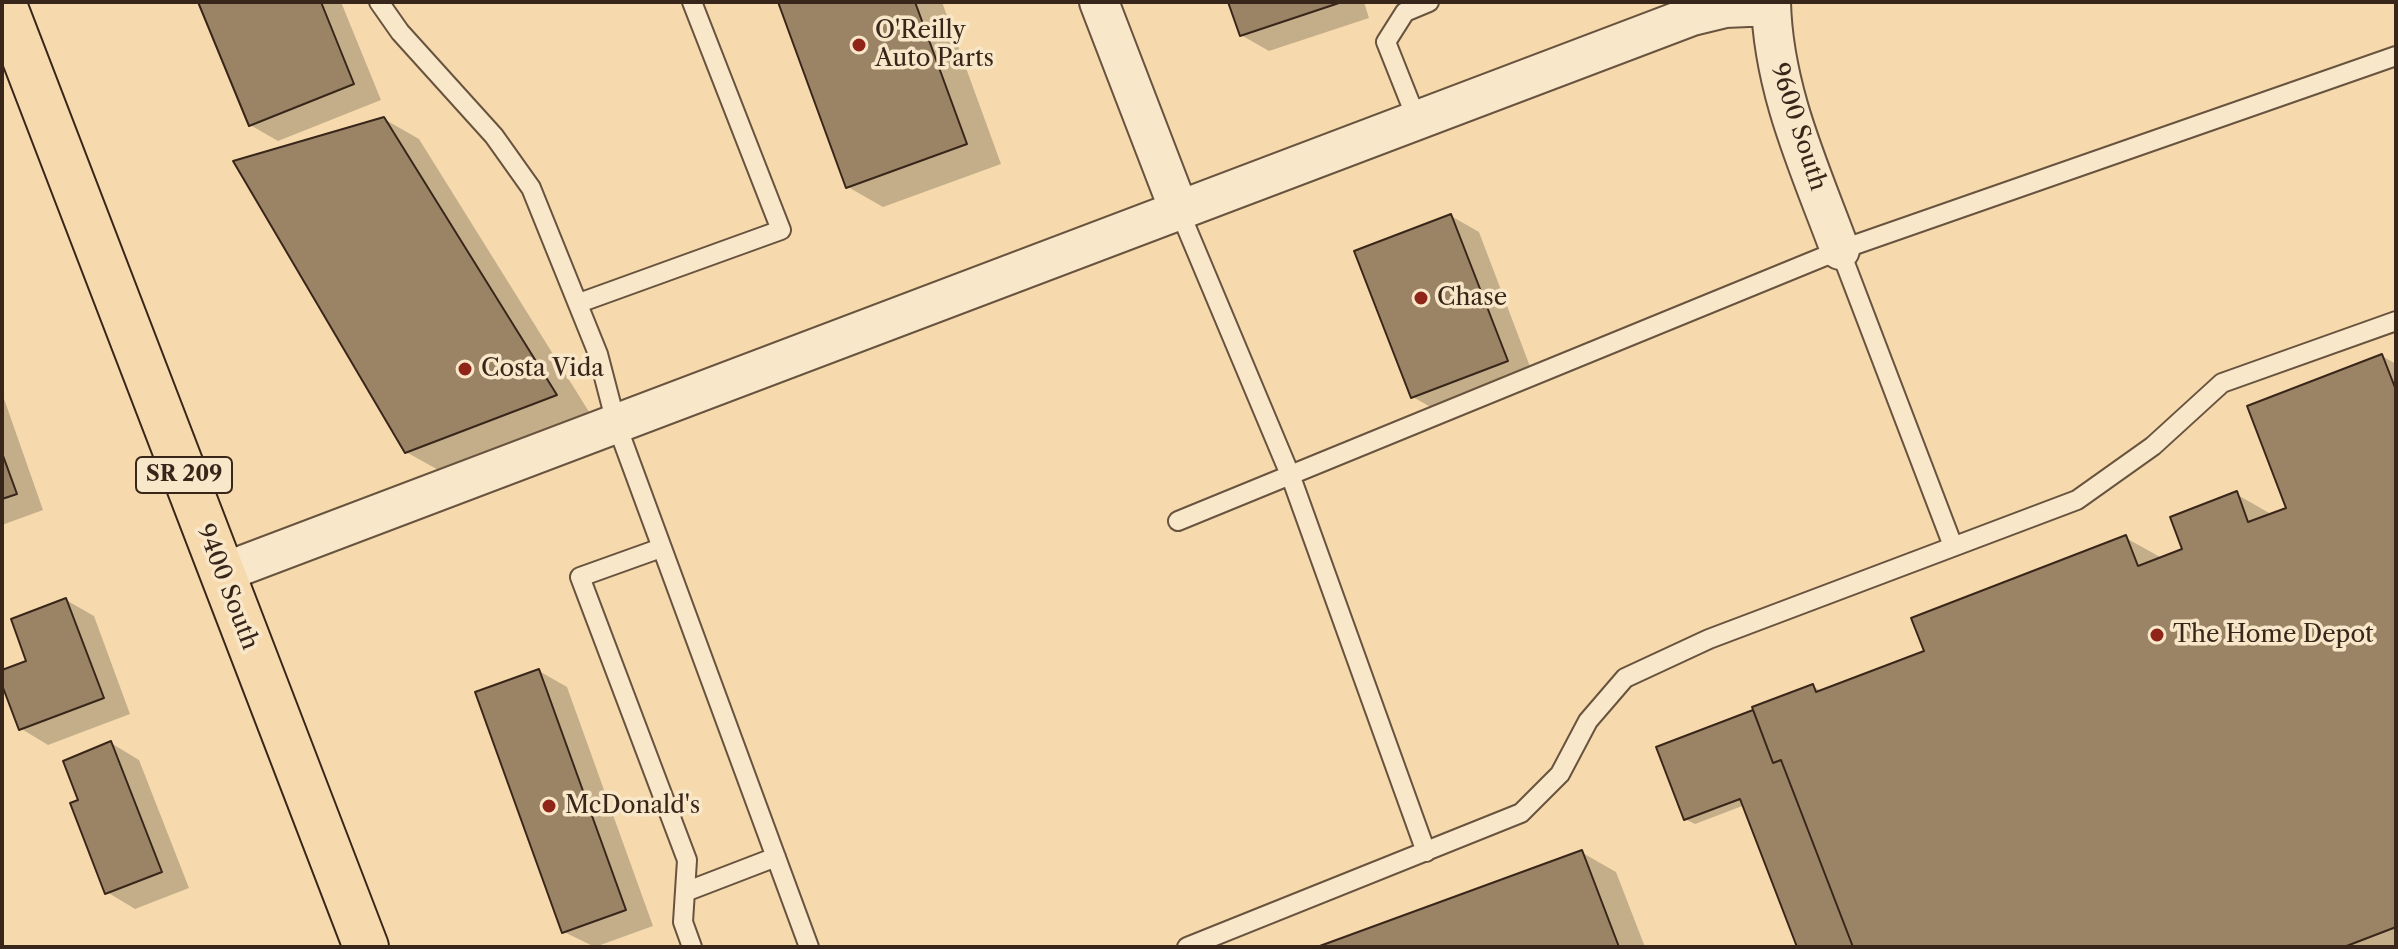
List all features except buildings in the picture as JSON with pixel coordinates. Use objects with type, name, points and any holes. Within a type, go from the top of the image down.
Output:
[{"type":"main road","name":"9400 South","points":[[3,2],[366,947]]},
{"type":"street","points":[[1099,2],[1179,210]]},
{"type":"street","points":[[222,573],[1700,13],[1771,4]]},
{"type":"street","name":"9600 South","points":[[1771,4],[1772,35],[1785,103],[1840,250]]},
{"type":"lane","points":[[379,2],[400,32],[494,136],[531,188],[598,354],[616,423],[809,947]]},
{"type":"lane","points":[[579,303],[781,230],[692,2]]},
{"type":"lane","points":[[1417,120],[1386,42],[1405,12],[1429,2]]},
{"type":"lane","points":[[1178,521],[1840,250],[2396,56]]},
{"type":"lane","points":[[1179,210],[1291,477],[1426,852]]},
{"type":"lane","points":[[1840,250],[1953,546]]},
{"type":"lane","points":[[1187,947],[1521,813],[1560,774],[1588,721],[1625,678],[1709,639],[2077,500],[2153,446],[2222,383],[2396,321]]},
{"type":"lane","points":[[661,548],[580,577],[687,860],[683,922],[692,947]]},
{"type":"lane","points":[[685,892],[776,857]]},
{"type":"place","name":"O'Reilly Auto Parts","points":[[859,45]]},
{"type":"place","name":"Chase","points":[[1421,298]]},
{"type":"place","name":"Costa Vida","points":[[465,369]]},
{"type":"place","name":"The Home Depot","points":[[2157,635]]},
{"type":"place","name":"McDonald's","points":[[549,806]]}]
